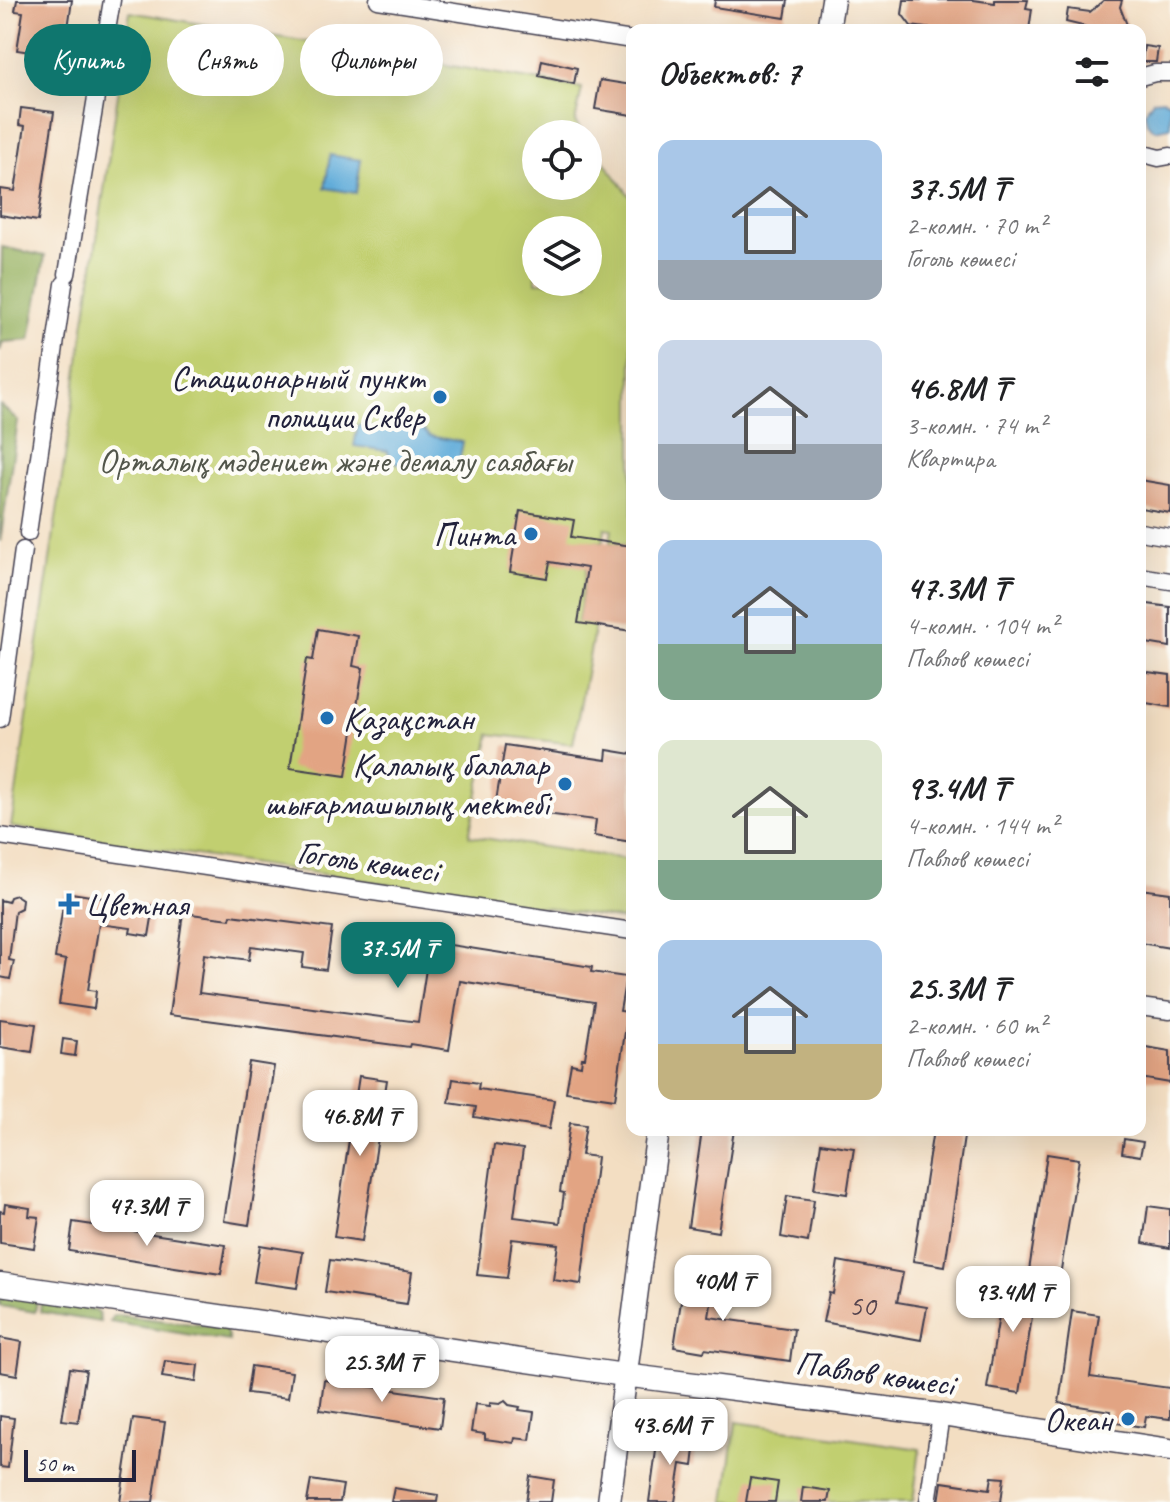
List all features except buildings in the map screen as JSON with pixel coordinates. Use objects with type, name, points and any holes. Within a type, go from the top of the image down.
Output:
[{"type":"street","points":[[0,719],[65,279],[112,0]]},
{"type":"street","points":[[378,0],[626,39]]},
{"type":"street","points":[[829,24],[833,0]]},
{"type":"street","points":[[1146,75],[1170,73]]},
{"type":"street","points":[[1146,155],[1159,158],[1170,156]]},
{"type":"street","points":[[1146,533],[1170,537]]},
{"type":"street","points":[[1146,577],[1170,581]]},
{"type":"street","name":"Гоголь көшесі","points":[[0,836],[626,930]]},
{"type":"street","points":[[1146,1008],[1170,1011]]},
{"type":"street","points":[[609,1502],[657,1136]]},
{"type":"street","name":"Павлов көшесі","points":[[0,1284],[624,1375],[941,1415],[1170,1450]]},
{"type":"street","points":[[928,1502],[941,1415]]},
{"type":"green space","name":"Орталық мәдениет және демалу саябағы","points":[[130,12],[201,24],[167,24],[167,96],[284,96],[284,38],[300,41],[300,96],[443,96],[443,65],[582,88],[575,120],[522,120],[522,200],[602,200],[602,159],[626,191],[626,545],[610,543],[612,529],[605,528],[603,542],[591,541],[578,622],[595,625],[573,744],[490,734],[469,836],[626,859],[626,920],[11,827],[118,96],[151,96],[151,24],[128,24]]},
{"type":"green space","points":[[2,247],[45,256],[30,340],[3,342],[0,351]]},
{"type":"green space","points":[[0,405],[18,421],[0,542]]},
{"type":"green space","points":[[0,1295],[37,1301],[35,1312],[0,1306]]},
{"type":"green space","points":[[41,1302],[94,1310],[99,1313],[100,1322],[40,1312]]},
{"type":"green space","points":[[117,1315],[225,1328],[229,1341],[110,1322]]},
{"type":"green space","points":[[736,1422],[920,1449],[913,1502],[725,1502]]},
{"type":"water","points":[[1153,100],[1170,102],[1170,127],[1155,130],[1147,123],[1146,110]]},
{"type":"water","points":[[330,155],[361,160],[356,193],[325,188]]},
{"type":"water","points":[[406,422],[418,424],[429,436],[463,442],[459,462],[426,457],[416,464],[405,466],[390,457],[387,451],[354,446],[358,425],[391,431]]},
{"type":"place","name":"Стационарный пункт полиции Сквер","points":[[440,397]]},
{"type":"place","name":"Пинта","points":[[531,534]]},
{"type":"place","name":"Қазақстан","points":[[327,718]]},
{"type":"place","name":"Қалалық балалар шығармашылық мектебі","points":[[565,784]]},
{"type":"place","name":"Цветная","points":[[69,904]]},
{"type":"place","name":"Океан","points":[[1128,1419]]}]
